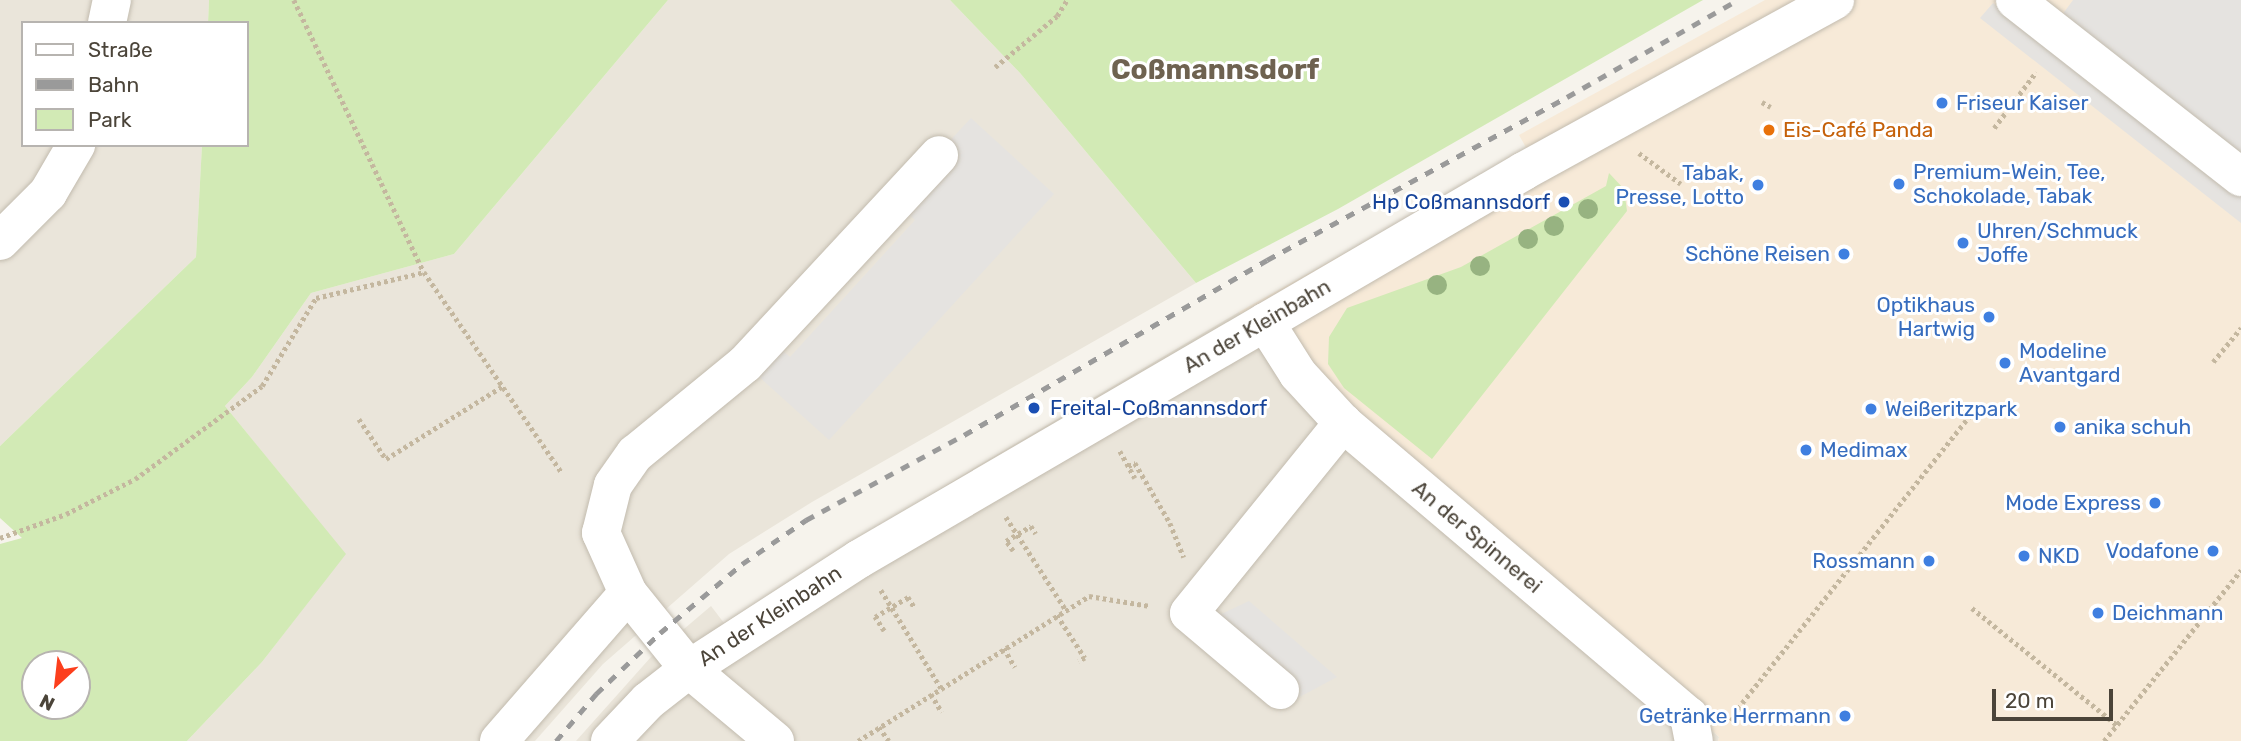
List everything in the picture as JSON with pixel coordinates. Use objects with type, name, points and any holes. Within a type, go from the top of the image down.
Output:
[{"type":"street","points":[[107,21],[112,0]]},
{"type":"street","name":"An der Kleinbahn","points":[[610,741],[648,701],[690,669],[859,559],[1524,171],[1835,0]]},
{"type":"street","points":[[2015,0],[2241,177]]},
{"type":"street","points":[[0,241],[48,193],[75,147]]},
{"type":"street","name":"An der Kleinbahn","points":[[690,669],[628,593],[601,533],[613,485],[635,454],[745,364],[939,155]]},
{"type":"street","name":"An der Spinnerei","points":[[1265,323],[1298,374],[1343,424],[1689,716],[1694,741]]},
{"type":"street","points":[[1280,690],[1195,605],[1343,424]]},
{"type":"street","points":[[499,741],[628,593]]},
{"type":"street","points":[[690,669],[775,741]]},
{"type":"path","points":[[294,0],[424,272],[561,471]]},
{"type":"path","points":[[995,66],[1057,16],[1067,0]]},
{"type":"path","points":[[1994,128],[2036,72]]},
{"type":"path","points":[[1762,102],[1771,107]]},
{"type":"path","points":[[1638,153],[1681,184]]},
{"type":"path","points":[[1,536],[66,514],[135,479],[262,386],[316,298],[424,272]]},
{"type":"path","points":[[2213,362],[2241,328]]},
{"type":"path","points":[[359,419],[386,460],[503,386]]},
{"type":"path","points":[[1731,722],[1742,703],[1970,415]]},
{"type":"path","points":[[1124,458],[1135,478]]},
{"type":"path","points":[[858,741],[1089,596],[1195,605],[1170,523],[1135,463],[1128,466]]},
{"type":"path","points":[[1011,524],[1066,610]]},
{"type":"path","points":[[1013,551],[1006,541],[1031,526],[1036,534]]},
{"type":"path","points":[[2104,741],[2241,570]]},
{"type":"path","points":[[884,631],[875,617],[908,597],[915,608]]},
{"type":"path","points":[[888,600],[941,688]]},
{"type":"path","points":[[1972,608],[2117,725]]},
{"type":"path","points":[[1057,615],[1085,658],[1079,661]]},
{"type":"path","points":[[1004,649],[1015,667]]},
{"type":"path","points":[[931,694],[942,712]]},
{"type":"path","points":[[879,727],[889,741]]},
{"type":"shaded area","points":[[0,0],[209,0],[208,21],[21,21],[21,147],[202,147],[196,257],[0,446]]},
{"type":"shaded area","points":[[668,0],[950,0],[1020,73],[1196,283],[812,502],[729,554],[603,664],[535,741],[187,741],[262,662],[345,554],[225,406],[252,377],[311,293],[454,254]]},
{"type":"shaded area","name":"Weißeritzpark","points":[[1765,0],[2241,0],[2241,741],[1718,741],[1719,737],[1239,312],[1528,151],[1519,135]]},
{"type":"shaded area","points":[[2073,0],[2241,0],[2241,223],[1980,18],[1993,3],[2043,41]]},
{"type":"shaded area","points":[[971,118],[1054,194],[829,440],[745,364],[768,338],[790,357],[915,220],[895,200]]},
{"type":"shaded area","points":[[1239,312],[1719,737],[1718,741],[576,741],[651,657],[711,606],[724,623],[976,467]]},
{"type":"shaded area","points":[[1249,601],[1337,677],[1277,709],[1180,624],[1215,617]]},
{"type":"green space","points":[[209,0],[668,0],[454,254],[311,293],[252,377],[225,406],[346,554],[262,662],[187,741],[0,741],[0,544],[22,538],[0,518],[0,446],[196,257],[202,147],[248,147],[248,21],[208,21]]},
{"type":"green space","points":[[950,0],[1703,0],[1338,209],[1196,283],[1020,73]]},
{"type":"green space","points":[[1609,173],[1624,189],[1627,211],[1432,459],[1344,388],[1328,364],[1329,337],[1347,308],[1461,267],[1606,186]]},
{"type":"railway","points":[[556,741],[596,694],[660,633],[742,564],[806,520],[964,435],[1267,260],[1567,97],[1738,0]]},
{"type":"place","name":"Friseur Kaiser","points":[[1942,103]]},
{"type":"place","name":"Eis-Café Panda","points":[[1769,130]]},
{"type":"place","name":"Premium-Wein, Tee, Schokolade, Tabak","points":[[1899,184]]},
{"type":"place","name":"Tabak, Presse, Lotto","points":[[1758,185]]},
{"type":"place","name":"Hp Coßmannsdorf","points":[[1564,202]]},
{"type":"place","name":"Uhren/Schmuck Joffe","points":[[1963,243]]},
{"type":"place","name":"Schöne Reisen","points":[[1844,254]]},
{"type":"place","name":"Optikhaus Hartwig","points":[[1989,317]]},
{"type":"place","name":"Modeline Avantgard","points":[[2005,363]]},
{"type":"place","name":"Freital-Coßmannsdorf","points":[[1034,408]]},
{"type":"place","name":"Weißeritzpark","points":[[1871,409]]},
{"type":"place","name":"anika schuh","points":[[2060,427]]},
{"type":"place","name":"Medimax","points":[[1806,450]]},
{"type":"place","name":"Mode Express","points":[[2155,503]]},
{"type":"place","name":"Vodafone","points":[[2213,551]]},
{"type":"place","name":"NKD","points":[[2024,556]]},
{"type":"place","name":"Rossmann","points":[[1929,561]]},
{"type":"place","name":"Deichmann","points":[[2098,613]]},
{"type":"place","name":"Getränke Herrmann","points":[[1845,716]]},
{"type":"district","name":"Coßmannsdorf","points":[[1215,70]]}]
